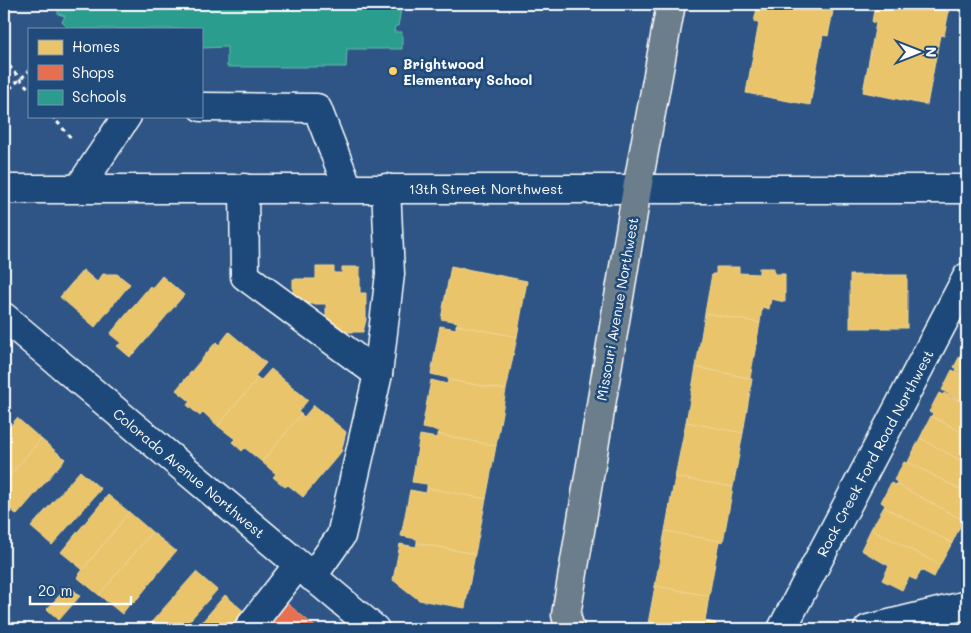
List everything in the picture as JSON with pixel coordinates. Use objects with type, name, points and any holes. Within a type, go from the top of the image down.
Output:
[{"type":"main road","name":"Missouri Avenue Northwest","points":[[563,624],[668,4]]},
{"type":"street","points":[[202,107],[317,108],[348,188]]},
{"type":"street","points":[[79,188],[126,118]]},
{"type":"street","points":[[244,188],[245,276],[378,374]]},
{"type":"street","points":[[248,629],[341,536],[378,374],[390,274],[386,188]]},
{"type":"street","name":"13th Street Northwest","points":[[4,189],[967,189]]},
{"type":"street","name":"Rock Creek Ford Road Northwest","points":[[782,629],[967,277]]},
{"type":"street","name":"Colorado Avenue Northwest","points":[[4,316],[375,629]]},
{"type":"street","points":[[868,629],[965,603]]},
{"type":"path","points":[[4,60],[28,88]]},
{"type":"path","points":[[4,94],[28,72]]},
{"type":"path","points":[[54,118],[72,139]]},
{"type":"building: Homes","points":[[758,4],[790,4],[833,11],[828,36],[823,35],[810,105],[746,93],[759,23],[754,22]]},
{"type":"building: Homes","points":[[875,4],[915,4],[949,11],[944,36],[940,35],[927,105],[863,92],[876,23],[872,22]]},
{"type":"building: Homes","points":[[451,266],[527,281],[517,337],[456,325],[458,322],[441,319]]},
{"type":"building: Homes","points":[[316,267],[334,267],[334,273],[342,273],[342,267],[360,267],[360,293],[366,293],[366,320],[363,332],[331,332],[326,328],[326,304],[298,304],[293,300],[293,279],[316,279]]},
{"type":"building: Homes","points":[[716,267],[739,267],[739,273],[759,274],[759,268],[774,268],[774,274],[785,274],[785,302],[771,299],[769,309],[762,307],[760,323],[705,313],[712,274],[716,274]]},
{"type":"building: Homes","points":[[83,270],[97,282],[103,274],[117,274],[130,284],[95,327],[60,297]]},
{"type":"building: Homes","points":[[850,275],[907,275],[907,328],[850,328]]},
{"type":"building: Homes","points":[[162,276],[184,295],[130,357],[117,346],[121,343],[110,334],[150,286],[152,288]]},
{"type":"building: Homes","points":[[705,313],[760,323],[750,378],[696,367]]},
{"type":"building: Homes","points":[[456,325],[517,337],[506,390],[448,380],[448,378],[431,374],[440,326],[456,329]]},
{"type":"building: Homes","points":[[229,332],[266,363],[255,376],[258,378],[218,426],[203,412],[200,416],[187,405],[190,401],[176,390],[216,342],[219,345]]},
{"type":"building: Homes","points":[[964,348],[967,349],[967,376],[954,367]]},
{"type":"building: Homes","points":[[696,367],[752,379],[743,433],[686,422]]},
{"type":"building: Homes","points":[[271,369],[308,400],[298,412],[301,414],[262,462],[245,448],[242,451],[232,442],[235,439],[218,426],[258,378],[261,380]]},
{"type":"building: Homes","points":[[952,370],[967,376],[967,405],[942,390]]},
{"type":"building: Homes","points":[[431,380],[447,384],[448,380],[506,390],[496,446],[437,434],[439,431],[422,428]]},
{"type":"building: Homes","points":[[939,393],[943,395],[944,393],[967,405],[967,435],[931,416],[933,414],[929,412]]},
{"type":"building: Homes","points":[[314,405],[346,432],[341,452],[303,497],[288,485],[285,487],[273,477],[276,474],[262,462],[301,414],[304,417]]},
{"type":"building: Homes","points":[[931,416],[967,435],[967,464],[920,438]]},
{"type":"building: Homes","points":[[17,418],[41,439],[4,482],[4,434]]},
{"type":"building: Homes","points":[[686,422],[743,433],[733,487],[675,477]]},
{"type":"building: Homes","points":[[437,434],[496,446],[486,499],[427,488],[427,484],[412,482],[420,435],[437,438]]},
{"type":"building: Homes","points":[[920,438],[967,464],[967,493],[908,462]]},
{"type":"building: Homes","points":[[41,439],[65,459],[17,515],[7,506],[4,509],[4,482]]},
{"type":"building: Homes","points":[[904,462],[908,462],[967,493],[967,522],[896,484],[897,482],[894,480]]},
{"type":"building: Homes","points":[[80,471],[101,489],[52,545],[31,527]]},
{"type":"building: Homes","points":[[675,477],[733,487],[723,542],[665,531]]},
{"type":"building: Homes","points":[[891,483],[963,520],[952,543],[884,507],[885,505],[881,502]]},
{"type":"building: Homes","points":[[427,488],[486,499],[475,554],[417,543],[417,539],[401,536],[410,490],[426,493]]},
{"type":"building: Homes","points":[[108,495],[129,512],[83,570],[61,552]]},
{"type":"building: Homes","points":[[884,507],[952,543],[940,565],[871,529]]},
{"type":"building: Homes","points":[[129,512],[152,532],[99,595],[77,577]]},
{"type":"building: Homes","points":[[871,529],[940,565],[934,577],[921,570],[916,580],[909,577],[902,590],[882,580],[889,566],[861,550]]},
{"type":"building: Homes","points":[[665,531],[719,541],[709,596],[655,586]]},
{"type":"building: Homes","points":[[152,532],[176,551],[134,603],[132,601],[122,614],[99,595]]},
{"type":"building: Homes","points":[[417,543],[475,554],[465,608],[419,600],[393,580],[400,544],[416,547]]},
{"type":"building: Homes","points":[[196,572],[217,590],[182,629],[151,629],[148,626]]},
{"type":"building: Homes","points":[[69,585],[80,596],[59,620],[47,609]]},
{"type":"building: Homes","points":[[655,586],[709,596],[705,621],[716,623],[715,629],[647,629]]},
{"type":"building: Homes","points":[[225,595],[247,614],[233,629],[196,629]]},
{"type":"building: Shops","points":[[282,599],[318,629],[258,629]]},
{"type":"building: Schools","points":[[58,4],[402,4],[398,26],[395,26],[394,32],[402,32],[402,49],[347,49],[346,67],[227,67],[227,47],[202,48],[202,28],[68,28],[62,22],[65,16],[58,14]]},
{"type":"place","name":"Brightwood Elementary School","points":[[393,71]]}]
